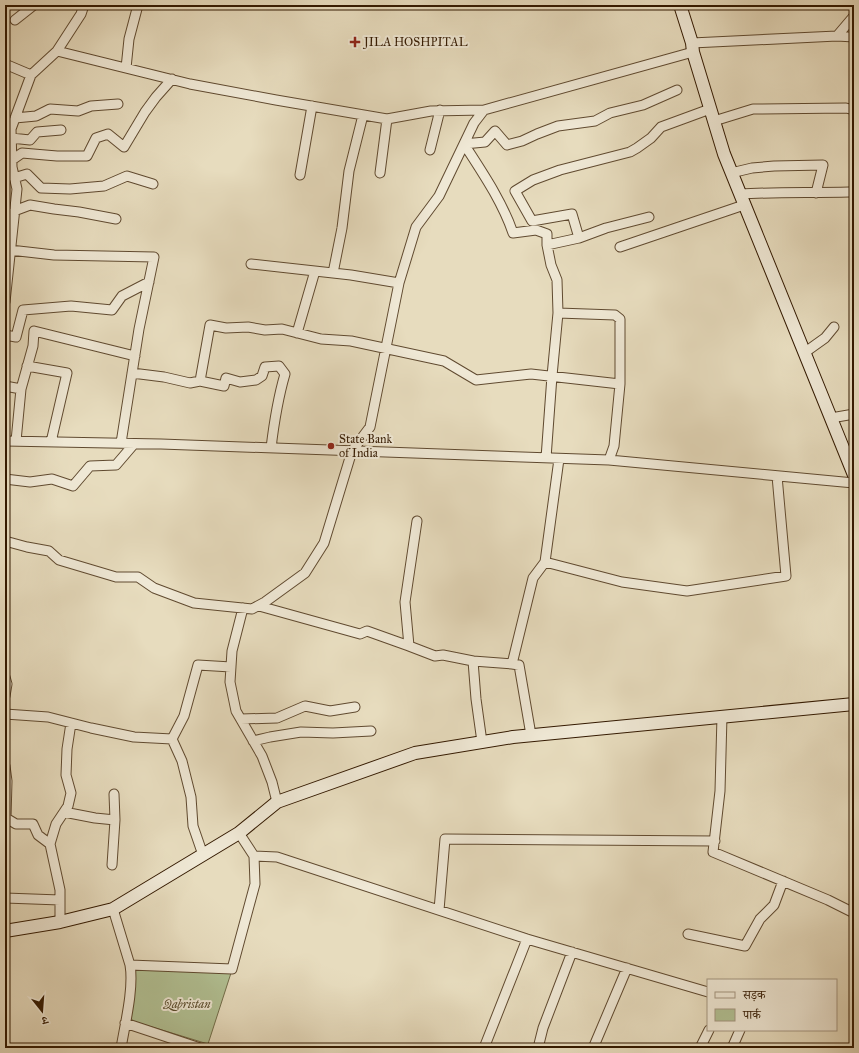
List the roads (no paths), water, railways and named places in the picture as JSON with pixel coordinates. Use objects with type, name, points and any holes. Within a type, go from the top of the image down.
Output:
[{"type":"main road","points":[[680,5],[710,109],[731,173],[854,475]]},
{"type":"main road","points":[[5,931],[60,922],[113,909],[239,833],[277,802],[415,753],[513,736],[854,704]]},
{"type":"street","points":[[15,20],[34,5]]},
{"type":"street","points":[[5,302],[10,250],[9,223],[14,211],[17,189],[12,167],[8,160],[9,132],[31,75],[57,51],[81,14],[84,5]]},
{"type":"street","points":[[126,68],[129,39],[138,5]]},
{"type":"street","points":[[838,36],[854,16]]},
{"type":"street","points":[[57,51],[190,84],[387,119],[440,110],[484,110],[693,48],[838,36],[854,37]]},
{"type":"street","points":[[5,64],[31,75]]},
{"type":"street","points":[[8,160],[22,153],[57,156],[86,156],[96,138],[108,134],[124,147],[144,112],[172,79]]},
{"type":"street","points":[[464,144],[485,142],[495,131],[507,145],[522,141],[558,126],[595,121],[610,113],[643,105],[677,90]]},
{"type":"street","points":[[15,118],[36,116],[50,109],[78,111],[91,106],[118,104]]},
{"type":"street","points":[[300,175],[312,106]]},
{"type":"street","points":[[714,121],[753,109],[846,108],[854,110]]},
{"type":"street","points":[[579,238],[572,214],[532,221],[515,191],[533,180],[560,170],[630,152],[651,138],[661,127],[710,109]]},
{"type":"street","points":[[430,150],[440,110]]},
{"type":"street","points":[[5,541],[49,551],[59,560],[116,577],[138,577],[154,588],[194,603],[252,610],[305,573],[324,543],[352,451],[370,427],[399,283],[416,227],[439,196],[474,123],[484,110]]},
{"type":"street","points":[[333,273],[342,228],[349,171],[363,115]]},
{"type":"street","points":[[380,173],[387,119]]},
{"type":"street","points":[[9,132],[30,140],[38,132],[61,130]]},
{"type":"street","points":[[464,144],[485,177],[509,221],[513,233],[536,230],[547,234],[547,245],[551,265],[557,280],[558,313],[546,458]]},
{"type":"street","points":[[731,173],[752,168],[774,166],[823,165],[816,193]]},
{"type":"street","points":[[14,178],[27,174],[41,188],[70,189],[104,186],[127,176],[153,184]]},
{"type":"street","points":[[620,247],[742,199],[773,192],[850,192]]},
{"type":"street","points":[[14,211],[30,205],[116,219]]},
{"type":"street","points":[[547,245],[579,238],[606,228],[650,217]]},
{"type":"street","points":[[10,250],[54,255],[154,257],[139,329],[121,443]]},
{"type":"street","points":[[251,264],[333,273],[399,283]]},
{"type":"street","points":[[297,333],[315,271]]},
{"type":"street","points":[[5,335],[16,337],[23,310],[71,306],[112,310],[122,296],[149,282]]},
{"type":"street","points":[[558,313],[615,315],[620,319],[620,384],[614,446],[609,460]]},
{"type":"street","points":[[200,381],[210,325],[226,328],[248,327],[265,330],[282,329],[322,339],[351,341],[386,348],[444,361],[476,380],[531,374],[620,384]]},
{"type":"street","points":[[804,353],[825,338],[834,327]]},
{"type":"street","points":[[16,441],[21,389],[33,346],[34,331],[135,356]]},
{"type":"street","points":[[27,366],[67,373],[51,442]]},
{"type":"street","points":[[132,373],[164,377],[190,383],[200,381],[224,386],[226,378],[240,382],[256,380],[262,376],[265,367],[279,366],[285,374],[280,389],[272,448]]},
{"type":"street","points":[[5,386],[21,389]]},
{"type":"street","points":[[831,418],[854,414]]},
{"type":"street","points":[[5,441],[121,443],[609,460],[854,484]]},
{"type":"street","points":[[5,479],[30,482],[52,479],[73,486],[90,466],[116,465],[134,444]]},
{"type":"street","points":[[512,664],[533,578],[546,562],[559,458]]},
{"type":"street","points":[[546,562],[622,582],[687,591],[786,576],[777,476]]},
{"type":"street","points":[[409,646],[405,602],[418,521]]},
{"type":"street","points":[[259,606],[360,634],[367,631],[435,656],[443,655],[473,661],[519,665],[531,735]]},
{"type":"street","points":[[243,608],[232,651],[230,682],[236,711],[262,756],[272,782],[277,802]]},
{"type":"street","points":[[473,661],[476,699],[482,742]]},
{"type":"street","points":[[172,738],[184,716],[198,665],[231,667]]},
{"type":"street","points":[[5,677],[7,684],[5,696]]},
{"type":"street","points":[[241,719],[277,718],[305,706],[330,711],[355,707]]},
{"type":"street","points":[[5,714],[48,717],[91,728],[134,736],[172,738]]},
{"type":"street","points":[[722,716],[720,791],[714,852],[828,900],[854,913]]},
{"type":"street","points":[[60,922],[60,890],[50,844],[56,824],[68,806],[71,792],[66,776],[67,750],[71,723]]},
{"type":"street","points":[[253,741],[301,732],[333,733],[371,731]]},
{"type":"street","points":[[172,738],[182,761],[191,797],[193,826],[203,855]]},
{"type":"street","points":[[5,766],[7,781],[5,818],[16,824],[33,824],[38,835],[50,844]]},
{"type":"street","points":[[112,865],[115,820],[114,794]]},
{"type":"street","points":[[64,812],[115,820]]},
{"type":"street","points":[[130,965],[232,969],[255,884],[254,856],[239,833]]},
{"type":"street","points":[[439,910],[445,839],[715,841]]},
{"type":"street","points":[[254,856],[277,857],[527,939],[707,992]]},
{"type":"street","points":[[688,934],[745,946],[760,920],[774,905],[784,881]]},
{"type":"street","points":[[5,898],[60,900]]},
{"type":"street","points":[[113,909],[131,971],[121,1048]]},
{"type":"street","points":[[484,1048],[527,939]]},
{"type":"street","points":[[538,1048],[543,1028],[572,952]]},
{"type":"street","points":[[594,1046],[628,968]]},
{"type":"street","points":[[125,1023],[200,1048]]},
{"type":"street","points":[[700,1048],[708,1031]]},
{"type":"street","points":[[732,1048],[740,1031]]},
{"type":"place","name":"JILA HOSHPITAL","points":[[355,42]]},
{"type":"place","name":"State Bank of India","points":[[331,446]]},
{"type":"park label","name":"Qabristan","points":[[187,1004]]}]
